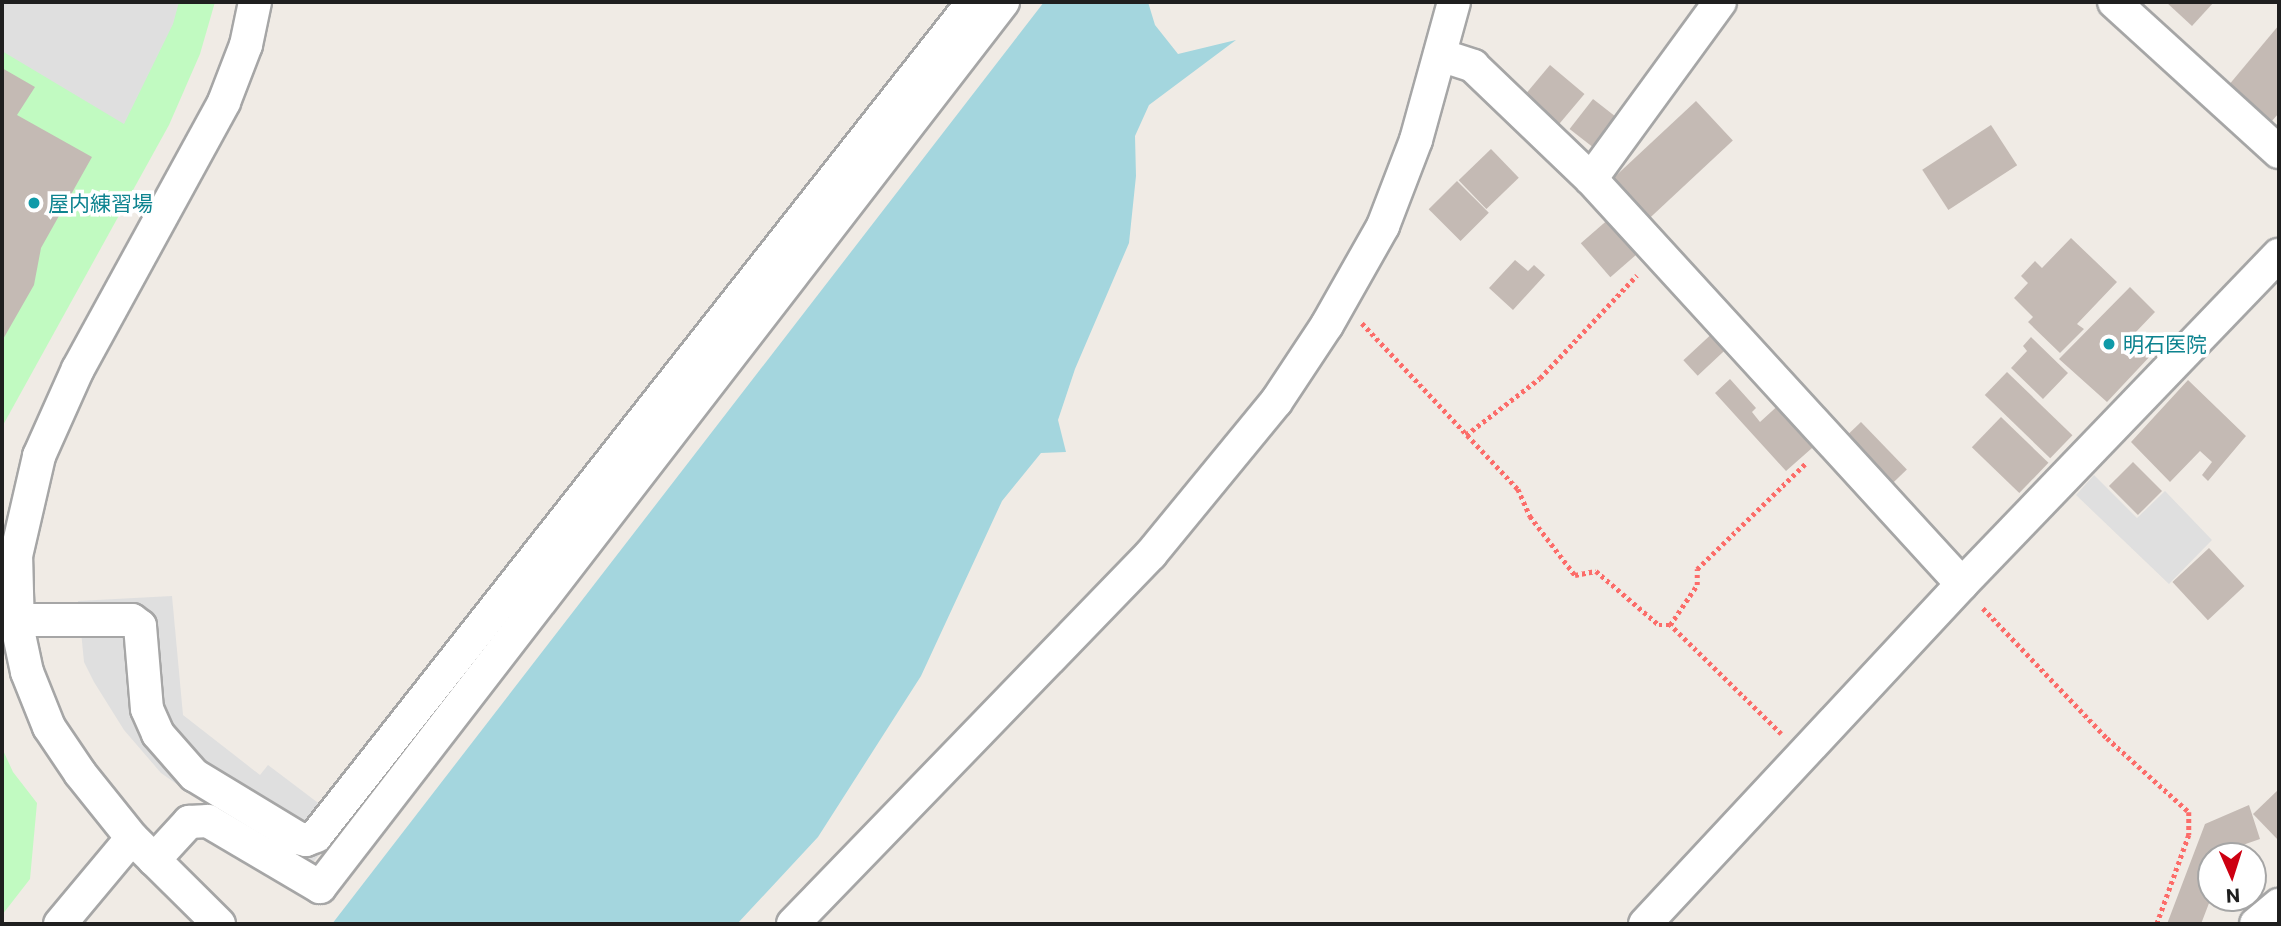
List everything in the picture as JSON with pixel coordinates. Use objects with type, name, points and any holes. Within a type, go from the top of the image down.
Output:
[{"type":"street","points":[[219,924],[143,849],[80,773],[50,727],[27,672],[17,620],[16,556],[39,456],[78,369],[224,102],[246,45],[255,2]]},
{"type":"street","points":[[17,620],[132,620],[140,626],[146,709],[159,734],[194,775],[298,838],[306,840],[316,836],[973,2]]},
{"type":"street","points":[[60,924],[143,849],[190,822],[208,821],[320,887],[1003,2]]},
{"type":"street","points":[[793,924],[1151,554],[1276,402],[1341,300],[1383,226],[1416,140],[1454,2]]},
{"type":"street","points":[[1591,178],[1720,2]]},
{"type":"street","points":[[2114,2],[2279,152]]},
{"type":"street","points":[[1440,55],[1474,66],[1591,178],[1962,584]]},
{"type":"street","points":[[1645,924],[1804,757],[1962,584],[2279,255]]},
{"type":"street","points":[[2256,924],[2279,905]]},
{"type":"path","points":[[1466,435],[1540,378],[1660,252]]},
{"type":"path","points":[[1341,300],[1518,489],[1530,516],[1575,575],[1597,571],[1659,625],[1671,625],[1804,757]]},
{"type":"path","points":[[1671,625],[1697,585],[1697,569],[1830,439]]},
{"type":"path","points":[[1962,584],[2098,728],[2189,812],[2189,835],[2157,924]]},
{"type":"green space","points":[[2,2],[215,2],[200,54],[169,125],[2,427]]},
{"type":"green space","points":[[2,748],[13,772],[37,803],[30,879],[2,915]]},
{"type":"shaded area","points":[[2,2],[179,2],[173,24],[124,124],[2,51]]},
{"type":"shaded area","points":[[2094,475],[2137,518],[2165,491],[2212,540],[2169,584],[2076,495]]},
{"type":"shaded area","points":[[172,596],[183,715],[260,775],[268,765],[346,824],[309,867],[202,802],[161,773],[124,730],[94,682],[84,662],[78,601]]},
{"type":"water","points":[[1044,2],[1148,2],[1155,25],[1178,54],[1236,40],[1149,105],[1135,136],[1136,176],[1129,243],[1075,369],[1058,420],[1066,452],[1041,453],[1002,501],[921,676],[818,837],[737,924],[332,924]]},
{"type":"building","points":[[2166,2],[2214,2],[2192,26]]},
{"type":"building","points":[[2279,25],[2279,113],[2271,122],[2228,86]]},
{"type":"building","points":[[1550,65],[1584,94],[1558,125],[1524,96]]},
{"type":"building","name":"屋内練習場","points":[[2,68],[35,87],[17,115],[92,157],[41,248],[34,285],[2,341]]},
{"type":"building","points":[[1593,99],[1622,122],[1599,152],[1570,129]]},
{"type":"building","points":[[1696,101],[1733,140],[1649,218],[1613,179]]},
{"type":"building","points":[[1991,125],[2017,165],[1948,210],[1922,170]]},
{"type":"building","points":[[1491,149],[1519,178],[1486,209],[1459,180]]},
{"type":"building","points":[[1457,181],[1489,213],[1461,241],[1429,209]]},
{"type":"building","points":[[1611,217],[1641,251],[1610,277],[1581,243]]},
{"type":"building","points":[[2071,238],[2117,282],[2077,324],[2084,329],[2060,353],[2028,322],[2033,317],[2014,298],[2028,283],[2021,276],[2035,261],[2042,268]]},
{"type":"building","points":[[1515,260],[1528,271],[1534,265],[1545,275],[1513,310],[1489,288]]},
{"type":"building","name":"明石医院","points":[[2130,287],[2155,312],[2134,334],[2153,353],[2107,402],[2059,359]]},
{"type":"building","points":[[1717,329],[1731,344],[1698,376],[1683,360]]},
{"type":"building","points":[[2031,337],[2068,373],[2043,399],[2011,368],[2027,351],[2023,346]]},
{"type":"building","points":[[2007,372],[2072,435],[2050,458],[1985,395]]},
{"type":"building","points":[[1730,379],[1756,408],[1752,412],[1760,422],[1783,401],[1820,441],[1786,471],[1715,393]]},
{"type":"building","points":[[2188,380],[2246,436],[2208,481],[2202,475],[2212,462],[2200,451],[2170,482],[2131,442]]},
{"type":"building","points":[[2001,417],[2048,463],[2019,493],[1972,447]]},
{"type":"building","points":[[1861,422],[1907,469],[1889,487],[1843,439]]},
{"type":"building","points":[[2133,462],[2162,491],[2138,515],[2109,486]]},
{"type":"building","points":[[2209,548],[2244,586],[2208,620],[2172,582]]},
{"type":"building","points":[[2279,789],[2279,841],[2253,814]]},
{"type":"building","points":[[2249,805],[2260,839],[2251,842],[2198,842],[2205,824]]},
{"type":"building","points":[[2197,845],[2197,912],[2206,912],[2201,924],[2167,924]]},
{"type":"place","name":"屋内練習場","points":[[34,203]]},
{"type":"place","name":"明石医院","points":[[2109,344]]}]
